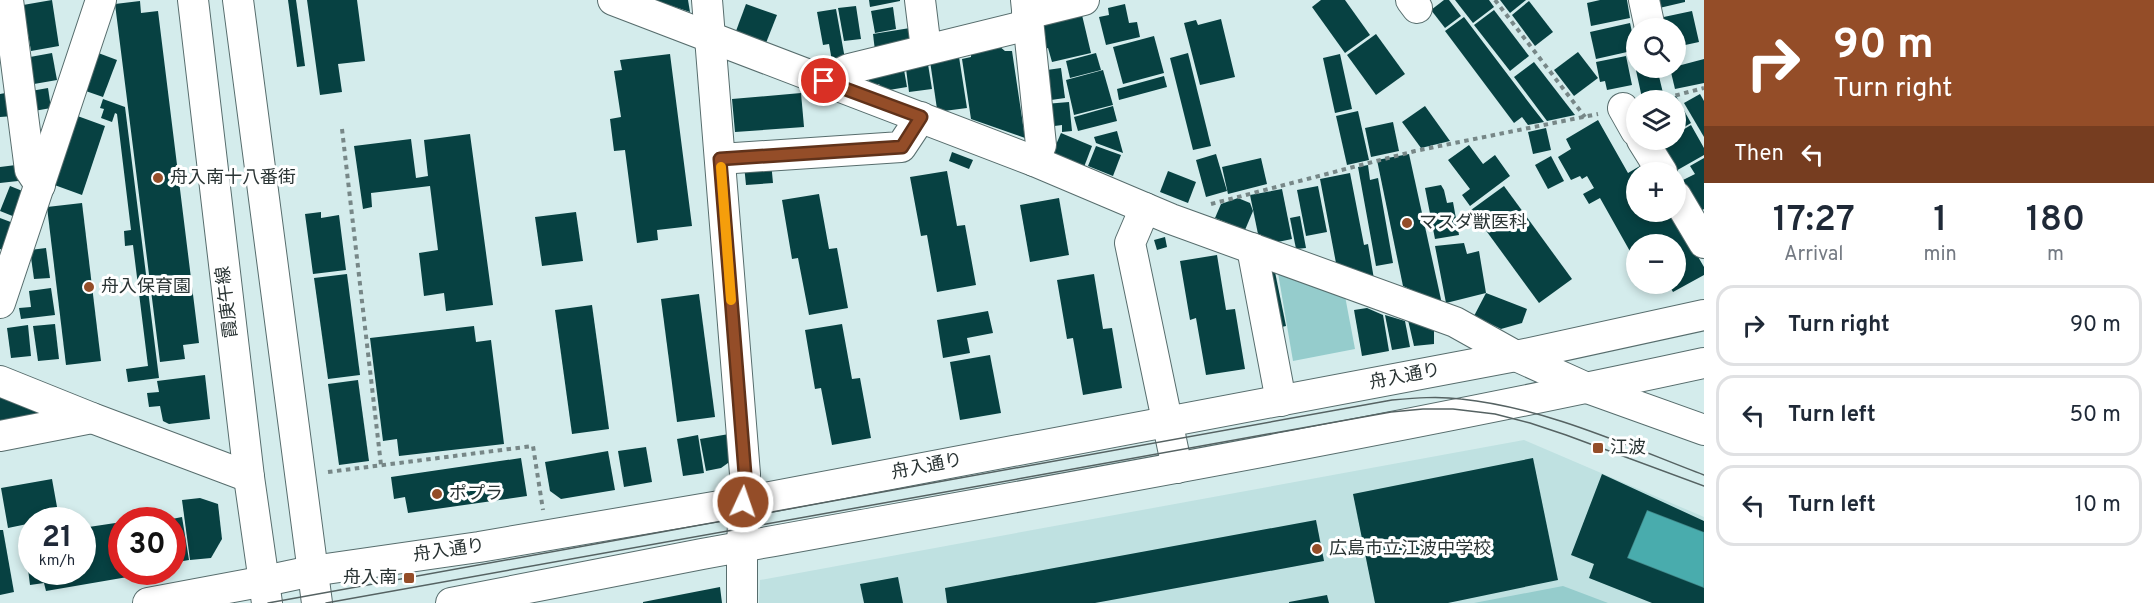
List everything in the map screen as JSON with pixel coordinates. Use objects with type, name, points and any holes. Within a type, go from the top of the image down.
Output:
[{"type":"street","points":[[8,0],[30,170],[40,185]]},
{"type":"street","points":[[0,303],[101,0]]},
{"type":"street","name":"霞庚午線","points":[[192,0],[249,477],[266,592]]},
{"type":"street","points":[[238,0],[317,603]]},
{"type":"street","points":[[613,0],[1034,161],[1158,214],[1455,322],[1516,356],[1587,388],[1704,430]]},
{"type":"street","points":[[707,0],[745,474],[742,603]]},
{"type":"street","points":[[920,0],[926,50]]},
{"type":"street","points":[[824,81],[849,69],[926,50],[1027,13],[1084,0]]},
{"type":"street","points":[[1644,0],[1648,18]]},
{"type":"street","points":[[1027,13],[1041,145],[1034,161]]},
{"type":"street","points":[[720,159],[902,147],[921,117]]},
{"type":"street","points":[[1686,213],[1704,243]]},
{"type":"street","points":[[1158,214],[1130,243],[1177,468]]},
{"type":"street","points":[[1252,248],[1281,401]]},
{"type":"street","name":"舟入通り","points":[[148,603],[266,592],[312,570],[479,547],[743,502],[1516,356],[1704,315]]},
{"type":"street","points":[[450,603],[587,590],[742,548],[1177,468],[1704,363]]},
{"type":"street","points":[[0,381],[249,477]]},
{"type":"street","points":[[0,436],[92,418]]},
{"type":"path","points":[[1495,0],[1585,117]]},
{"type":"path","points":[[1686,93],[1704,88]]},
{"type":"path","points":[[1158,214],[1205,205],[1415,151],[1585,117],[1626,120]]},
{"type":"path","points":[[342,129],[381,465]]},
{"type":"path","points":[[328,472],[533,446],[543,510]]},
{"type":"shaded area","points":[[1278,273],[1345,296],[1355,349],[1293,361]]},
{"type":"shaded area","name":"広島市立江波中学校","points":[[1524,440],[1704,517],[1704,603],[759,603],[760,580]]},
{"type":"shaded area","points":[[1647,510],[1704,532],[1704,588],[1627,558]]},
{"type":"shaded area","points":[[1563,586],[1608,603],[1474,603]]},
{"type":"building","points":[[52,0],[59,46],[31,51],[23,5]]},
{"type":"building","points":[[288,0],[296,0],[305,66],[297,67]]},
{"type":"building","points":[[307,0],[357,0],[365,61],[338,64],[342,92],[320,95]]},
{"type":"building","points":[[654,0],[688,0],[690,12]]},
{"type":"building","points":[[869,0],[900,0],[900,1],[870,7]]},
{"type":"building","points":[[1321,0],[1345,0],[1370,35],[1345,53],[1312,7]]},
{"type":"building","points":[[1444,0],[1449,0],[1461,16],[1445,28],[1431,10]]},
{"type":"building","points":[[1455,0],[1489,0],[1494,7],[1473,23]]},
{"type":"building","points":[[1500,0],[1526,0],[1510,13]]},
{"type":"building","points":[[1600,0],[1627,0],[1630,18],[1591,26],[1587,3]]},
{"type":"building","points":[[1654,0],[1685,0],[1685,2],[1655,9]]},
{"type":"building","name":"舟入南十八番街","points":[[140,1],[141,13],[158,11],[199,343],[183,345],[185,359],[160,362],[115,4]]},
{"type":"building","points":[[1529,1],[1553,32],[1535,46],[1512,15]]},
{"type":"building","points":[[746,4],[777,15],[766,43],[736,31]]},
{"type":"building","points":[[1125,4],[1129,23],[1137,22],[1140,37],[1106,45],[1099,17],[1109,15],[1108,8]]},
{"type":"building","points":[[856,6],[861,39],[844,41],[838,8]]},
{"type":"building","points":[[893,7],[896,29],[875,33],[871,11]]},
{"type":"building","points":[[836,9],[845,59],[832,61],[829,44],[823,45],[817,12]]},
{"type":"building","points":[[1494,10],[1529,56],[1510,71],[1474,25]]},
{"type":"building","points":[[1692,11],[1699,42],[1686,45],[1686,18],[1659,18]]},
{"type":"building","points":[[1082,15],[1091,53],[1052,62],[1048,48],[1042,50],[1040,41],[1046,40],[1043,25]]},
{"type":"building","points":[[1464,17],[1544,122],[1528,125],[1522,117],[1514,123],[1445,31]]},
{"type":"building","points":[[1221,19],[1235,77],[1200,85],[1184,23],[1196,20],[1198,25]]},
{"type":"building","points":[[1626,24],[1626,52],[1596,59],[1590,32]]},
{"type":"building","points":[[910,28],[913,45],[875,51],[873,34]]},
{"type":"building","points":[[1376,34],[1405,74],[1376,95],[1347,55]]},
{"type":"building","points":[[1154,36],[1164,73],[1123,84],[1113,47]]},
{"type":"building","points":[[999,46],[1005,51],[1012,51],[1025,138],[971,119],[962,59],[971,57],[971,51]]},
{"type":"building","points":[[93,51],[117,60],[103,97],[80,89]]},
{"type":"building","points":[[1578,52],[1598,78],[1574,96],[1554,70]]},
{"type":"building","points":[[52,53],[57,80],[34,84],[30,57]]},
{"type":"building","points":[[1096,53],[1101,70],[1070,78],[1066,61]]},
{"type":"building","points":[[1188,53],[1211,146],[1193,150],[1170,58]]},
{"type":"building","points":[[670,54],[692,226],[657,230],[658,240],[637,243],[625,150],[614,151],[610,119],[621,117],[614,71],[622,70],[620,60]]},
{"type":"building","points":[[1340,54],[1352,109],[1335,113],[1323,58]]},
{"type":"building","points":[[1626,56],[1626,78],[1631,78],[1632,85],[1607,90],[1605,81],[1600,82],[1596,62]]},
{"type":"building","points":[[959,57],[967,108],[944,111],[937,109],[930,61]]},
{"type":"building","points":[[927,58],[932,89],[909,92],[905,61]]},
{"type":"building","points":[[1704,59],[1704,83],[1675,89],[1672,78],[1686,78],[1686,64]]},
{"type":"building","points":[[1534,62],[1575,115],[1547,121],[1514,77]]},
{"type":"building","points":[[903,64],[907,87],[883,91],[879,84],[870,86],[867,70]]},
{"type":"building","points":[[1061,68],[1065,98],[1044,101],[1040,71]]},
{"type":"building","points":[[1103,70],[1113,105],[1074,115],[1066,80]]},
{"type":"building","points":[[1164,76],[1167,87],[1119,100],[1117,89]]},
{"type":"building","points":[[1638,78],[1659,78],[1662,90],[1640,90]]},
{"type":"building","points":[[48,88],[51,108],[34,111],[31,91]]},
{"type":"building","points":[[11,92],[14,116],[0,117],[0,94]]},
{"type":"building","points":[[801,93],[804,127],[735,132],[732,99]]},
{"type":"building","points":[[1700,94],[1704,101],[1704,137],[1686,106],[1686,102]]},
{"type":"building","points":[[103,99],[125,107],[159,378],[128,382],[126,369],[148,366],[133,245],[125,246],[124,231],[131,230],[117,114],[115,113],[112,122],[101,118],[104,109],[100,108]]},
{"type":"building","points":[[1069,102],[1072,131],[1062,132],[1062,125],[1047,127],[1045,104]]},
{"type":"building","points":[[1113,106],[1117,121],[1078,131],[1074,117]]},
{"type":"building","points":[[1425,106],[1450,141],[1421,148],[1402,122]]},
{"type":"building","points":[[1358,111],[1369,160],[1347,165],[1336,116]]},
{"type":"building","points":[[72,114],[105,126],[82,195],[49,183]]},
{"type":"building","points":[[1686,114],[1691,123],[1686,126]]},
{"type":"building","points":[[1598,120],[1626,169],[1626,222],[1678,222],[1685,234],[1626,234],[1626,244],[1600,198],[1589,204],[1583,194],[1594,188],[1587,176],[1571,180],[1558,157],[1571,149],[1566,139]]},
{"type":"building","points":[[1393,122],[1399,151],[1371,157],[1365,128]]},
{"type":"building","points":[[1691,125],[1704,148],[1704,155],[1686,165],[1686,162],[1667,162],[1658,150],[1686,150],[1686,128]]},
{"type":"building","points":[[1546,128],[1551,150],[1533,154],[1528,132]]},
{"type":"building","points":[[1117,131],[1123,153],[1096,143],[1094,137]]},
{"type":"building","points":[[1061,133],[1092,146],[1084,167],[1052,154]]},
{"type":"building","points":[[470,134],[493,305],[446,311],[444,293],[424,296],[419,253],[438,250],[430,186],[371,193],[372,207],[363,209],[354,146],[411,139],[416,178],[428,176],[424,140]]},
{"type":"building","points":[[1469,145],[1483,164],[1495,155],[1510,176],[1470,206],[1462,195],[1470,189],[1448,160]]},
{"type":"building","points":[[1096,146],[1121,155],[1113,176],[1088,166]]},
{"type":"building","points":[[952,152],[973,160],[969,169],[949,161]]},
{"type":"building","points":[[1216,154],[1227,191],[1206,197],[1196,160]]},
{"type":"building","name":"マスダ獣医科","points":[[1409,154],[1442,304],[1403,286],[1377,160]]},
{"type":"building","points":[[1551,156],[1564,181],[1548,189],[1535,165]]},
{"type":"building","points":[[1261,158],[1267,184],[1228,194],[1222,167]]},
{"type":"building","points":[[1704,158],[1704,209],[1701,211],[1686,185],[1686,178],[1695,174],[1690,166]]},
{"type":"building","points":[[771,162],[773,183],[746,185],[744,165]]},
{"type":"building","points":[[16,165],[18,181],[0,183],[0,167]]},
{"type":"building","points":[[1368,165],[1370,180],[1378,178],[1393,263],[1376,266],[1358,167]]},
{"type":"building","points":[[947,171],[957,226],[965,225],[976,285],[937,292],[927,235],[921,236],[910,177]]},
{"type":"building","points":[[1168,171],[1196,182],[1188,203],[1160,192]]},
{"type":"building","points":[[1350,173],[1364,245],[1368,244],[1374,279],[1336,263],[1320,179]]},
{"type":"building","points":[[1441,185],[1447,203],[1453,202],[1459,235],[1435,239],[1425,188]]},
{"type":"building","points":[[10,186],[25,192],[15,217],[0,211]]},
{"type":"building","points":[[1318,186],[1327,232],[1306,236],[1297,190]]},
{"type":"building","points":[[1504,186],[1572,279],[1539,303],[1471,210]]},
{"type":"building","points":[[1282,189],[1292,239],[1273,243],[1258,234],[1250,195]]},
{"type":"building","points":[[819,194],[829,249],[837,248],[848,308],[809,315],[798,258],[792,259],[782,200]]},
{"type":"building","points":[[1059,198],[1069,255],[1030,262],[1020,205]]},
{"type":"building","points":[[1238,198],[1250,203],[1253,211],[1245,230],[1215,218],[1221,204]]},
{"type":"building","points":[[82,203],[101,361],[66,365],[47,207]]},
{"type":"building","points":[[321,212],[321,218],[339,215],[346,270],[313,274],[305,214]]},
{"type":"building","points":[[576,212],[583,261],[542,266],[535,217]]},
{"type":"building","points":[[1300,216],[1306,248],[1296,249],[1290,218]]},
{"type":"building","points":[[0,218],[16,224],[5,251],[0,249]]},
{"type":"building","points":[[1686,236],[1704,267],[1704,275],[1686,285]]},
{"type":"building","points":[[1165,237],[1167,247],[1157,250],[1154,240]]},
{"type":"building","points":[[1464,243],[1467,254],[1479,251],[1486,293],[1446,303],[1435,246]]},
{"type":"building","points":[[46,248],[50,278],[34,279],[30,250]]},
{"type":"building","points":[[1217,255],[1226,310],[1235,309],[1245,369],[1206,375],[1196,318],[1190,320],[1180,261]]},
{"type":"building","points":[[1275,272],[1286,326],[1277,328],[1266,273]]},
{"type":"building","points":[[347,274],[360,375],[328,379],[314,278]]},
{"type":"building","points":[[1094,274],[1103,329],[1112,328],[1122,388],[1083,395],[1073,338],[1067,339],[1057,280]]},
{"type":"building","points":[[51,288],[55,315],[21,319],[19,308],[31,307],[29,291]]},
{"type":"building","points":[[1486,293],[1527,309],[1522,323],[1501,329],[1474,316]]},
{"type":"building","points":[[699,294],[715,417],[677,422],[661,299]]},
{"type":"building","points":[[592,305],[609,429],[572,434],[555,310]]},
{"type":"building","points":[[1367,308],[1383,315],[1389,351],[1362,356],[1354,310]]},
{"type":"building","points":[[988,311],[993,333],[967,338],[970,353],[943,358],[937,320]]},
{"type":"building","points":[[1385,315],[1405,321],[1410,347],[1392,350]]},
{"type":"building","points":[[1408,320],[1434,330],[1434,344],[1414,346]]},
{"type":"building","points":[[55,324],[59,359],[38,361],[33,326]]},
{"type":"building","points":[[842,324],[852,379],[860,378],[871,438],[832,445],[821,388],[815,389],[805,330]]},
{"type":"building","points":[[28,325],[31,356],[11,358],[7,328]]},
{"type":"building","points":[[474,326],[476,342],[491,340],[504,444],[399,456],[397,439],[383,441],[370,338]]},
{"type":"building","points":[[990,355],[1001,413],[960,420],[950,362]]},
{"type":"building","points":[[205,375],[210,419],[169,424],[163,421],[160,406],[149,407],[147,393],[159,392],[157,381]]},
{"type":"building","points":[[358,380],[369,461],[339,465],[328,384]]},
{"type":"building","points":[[0,391],[49,416],[0,422]]},
{"type":"building","points":[[729,434],[731,454],[728,463],[721,468],[706,471],[700,439]]},
{"type":"building","points":[[698,435],[704,473],[683,476],[677,439]]},
{"type":"building","points":[[646,447],[652,482],[624,487],[618,451]]},
{"type":"building","points":[[608,451],[615,490],[561,499],[550,491],[545,462]]},
{"type":"building","points":[[521,458],[527,496],[408,513],[405,497],[394,499],[391,477]]},
{"type":"building","points":[[1533,458],[1558,580],[1448,603],[1375,603],[1353,494]]},
{"type":"building","points":[[1602,474],[1704,521],[1704,532],[1647,510],[1627,558],[1704,588],[1704,603],[1652,603],[1589,578],[1594,564],[1571,555]]},
{"type":"building","points":[[52,479],[57,507],[18,507],[18,526],[8,528],[1,488]]},
{"type":"building","points":[[200,498],[218,504],[222,539],[211,558],[190,560],[186,507],[183,507],[182,500]]},
{"type":"building","points":[[1316,520],[1324,561],[1095,603],[947,603],[945,588]]},
{"type":"building","points":[[108,524],[108,580],[96,582],[96,526]]},
{"type":"building","points":[[0,530],[3,530],[14,592],[0,595]]},
{"type":"building","points":[[186,542],[189,560],[186,561]]},
{"type":"building","points":[[898,577],[903,603],[864,603],[860,584]]},
{"type":"building","points":[[44,585],[81,585],[46,591]]},
{"type":"building","points":[[720,587],[722,603],[643,603],[643,602]]},
{"type":"building","points":[[1327,595],[1329,603],[1289,603],[1289,602]]},
{"type":"tram line","points":[[268,603],[1392,400],[1452,398],[1524,410],[1585,429],[1704,475]]},
{"type":"tram line","points":[[326,603],[1391,412],[1423,409],[1453,409],[1495,414],[1530,423],[1704,486]]},
{"type":"slow traffic","points":[[721,167],[731,300]]},
{"type":"place","name":"舟入南十八番街","points":[[158,178]]},
{"type":"place","name":"マスダ獣医科","points":[[1407,223]]},
{"type":"place","name":"舟入保育園","points":[[89,287]]},
{"type":"place","name":"江波","points":[[1598,448]]},
{"type":"place","name":"ポプラ","points":[[437,494]]},
{"type":"place","name":"広島市立江波中学校","points":[[1317,549]]},
{"type":"place","name":"舟入南","points":[[409,578]]},
{"type":"route","points":[[743,502],[745,474],[720,159],[902,147],[921,117],[824,81]]}]
